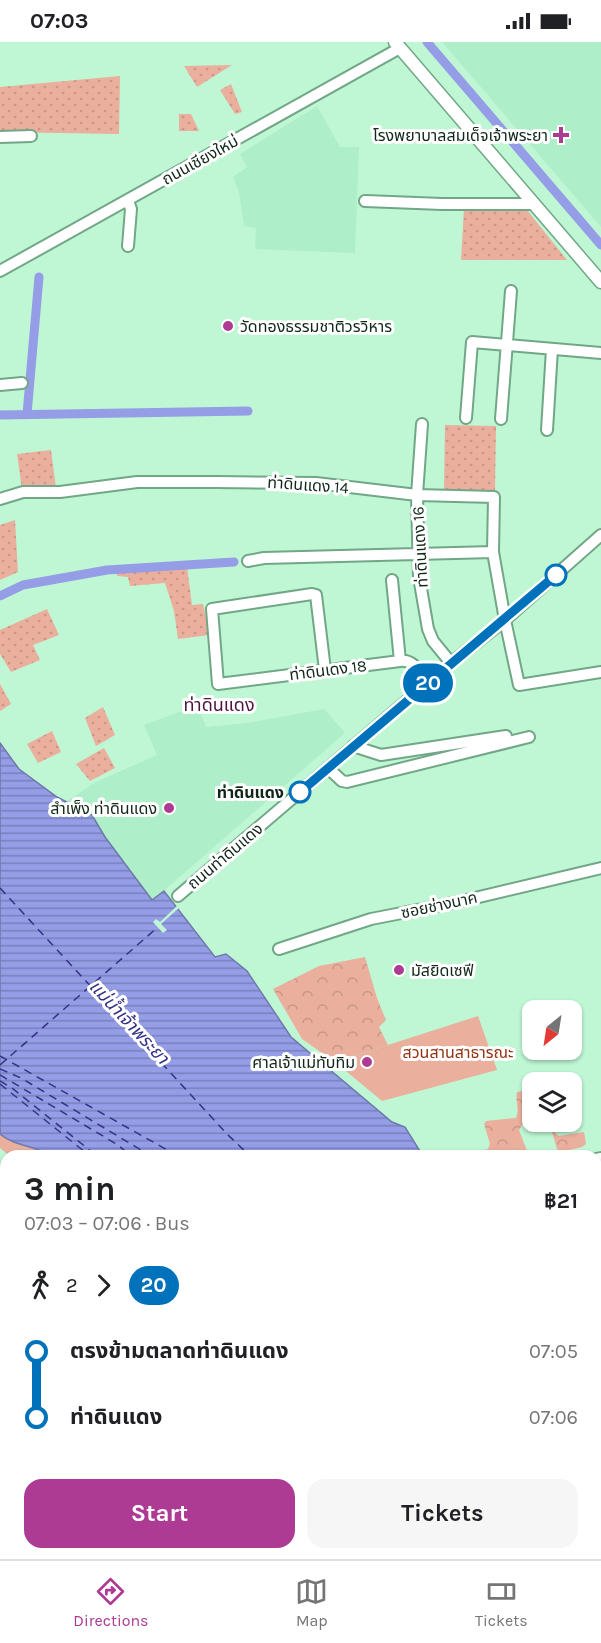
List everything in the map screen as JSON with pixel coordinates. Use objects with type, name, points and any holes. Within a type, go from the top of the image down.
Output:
[{"type":"main road","points":[[398,45],[601,282]]},
{"type":"street","name":"ถนนเชียงใหม่","points":[[0,271],[128,201],[398,45]]},
{"type":"street","points":[[0,137],[31,136]]},
{"type":"street","points":[[128,201],[131,210],[128,246]]},
{"type":"street","points":[[365,201],[534,204]]},
{"type":"street","points":[[501,419],[511,291]]},
{"type":"street","points":[[466,418],[471,342],[601,352]]},
{"type":"street","points":[[547,430],[552,349]]},
{"type":"street","points":[[0,385],[22,383]]},
{"type":"street","name":"ท่าดินแดง 16","points":[[422,424],[417,495],[419,577],[428,628],[433,640],[451,663]]},
{"type":"street","name":"ท่าดินแดง 14","points":[[0,500],[23,492],[60,492],[137,482],[316,483],[417,495],[494,497],[494,552],[519,685],[601,672]]},
{"type":"street","name":"ถนนท่าดินแดง","points":[[178,896],[451,663],[505,620],[601,535]]},
{"type":"street","points":[[248,561],[264,558],[494,552]]},
{"type":"street","points":[[392,580],[400,661],[407,660],[412,663],[428,683]]},
{"type":"street","name":"ท่าดินเดง 18","points":[[326,670],[317,597],[312,594],[212,609],[218,684],[400,661]]},
{"type":"street","points":[[328,768],[342,781],[347,782],[528,735],[381,755],[353,746]]},
{"type":"street","name":"ซอยช่างนาค","points":[[279,949],[371,919],[458,902],[601,868]]},
{"type":"shaded area","name":"โรงพยาบาลสมเด็จเจ้าพระยา","points":[[442,42],[601,42],[601,227]]},
{"type":"shaded area","points":[[317,106],[340,147],[359,147],[355,253],[255,249],[256,228],[244,226],[239,192],[233,177],[247,167],[240,154]]},
{"type":"shaded area","name":"สำเพ็ง ท่าดินแดง","points":[[198,705],[206,727],[247,723],[324,709],[345,733],[152,901],[105,837],[92,815],[66,802],[94,783],[157,755],[144,725]]},
{"type":"green space","points":[[232,65],[197,87],[184,66]]},
{"type":"green space","points":[[120,76],[119,134],[0,132],[0,87]]},
{"type":"green space","points":[[231,84],[242,112],[235,114],[220,90]]},
{"type":"green space","points":[[179,114],[191,114],[199,131],[179,131]]},
{"type":"green space","points":[[464,208],[527,210],[567,260],[461,260]]},
{"type":"green space","points":[[445,425],[496,426],[495,492],[444,491]]},
{"type":"green space","points":[[51,450],[56,488],[22,489],[17,454]]},
{"type":"green space","points":[[15,520],[18,572],[0,580],[0,525]]},
{"type":"green space","points":[[187,567],[192,605],[203,604],[210,635],[178,639],[174,611],[165,583],[130,586],[128,577],[117,576],[116,571]]},
{"type":"green space","points":[[47,609],[59,635],[33,645],[40,660],[11,672],[0,654],[0,630]]},
{"type":"green space","points":[[0,684],[11,704],[0,711]]},
{"type":"green space","points":[[103,707],[115,735],[96,746],[85,718]]},
{"type":"green space","points":[[52,731],[61,752],[38,763],[27,744]]},
{"type":"green space","points":[[104,748],[115,768],[90,781],[76,764]]},
{"type":"green space","points":[[365,957],[386,1020],[379,1027],[388,1045],[335,1062],[302,1039],[273,989],[319,966]]},
{"type":"green space","name":"สวนสานสาธารณะ","points":[[478,1016],[497,1070],[382,1101],[335,1062]]},
{"type":"green space","points":[[522,1091],[522,1126],[519,1130],[527,1150],[484,1150],[488,1149],[490,1144],[484,1124],[486,1121],[516,1118],[517,1092]]},
{"type":"green space","points":[[552,1132],[559,1136],[584,1132],[586,1144],[582,1147],[558,1150]]},
{"type":"green space","points":[[0,1134],[12,1141],[39,1150],[2,1150],[0,1148]]},
{"type":"water","name":"แม่น้ำเจ้าพระยา","points":[[0,743],[19,769],[57,797],[92,815],[105,837],[152,900],[164,891],[215,957],[226,954],[247,971],[291,1037],[392,1122],[405,1127],[419,1150],[39,1150],[12,1141],[0,1134]]},
{"type":"pier","points":[[178,905],[180,907],[161,924],[167,930],[163,933],[153,922],[156,919],[160,922]]},
{"type":"waterway","points":[[427,42],[601,245]]},
{"type":"waterway","points":[[27,414],[39,277]]},
{"type":"waterway","points":[[0,415],[248,411]]},
{"type":"waterway","points":[[0,596],[23,585],[107,570],[234,562]]},
{"type":"ferry route","points":[[0,888],[244,1150]]},
{"type":"ferry route","points":[[0,1065],[158,927]]},
{"type":"ferry route","points":[[0,1056],[167,1150]]},
{"type":"ferry route","points":[[0,1069],[21,1078],[141,1150]]},
{"type":"ferry route","points":[[0,1075],[124,1150]]},
{"type":"ferry route","points":[[0,1081],[90,1150]]},
{"type":"ferry route","points":[[0,1084],[82,1150]]},
{"type":"bus line","name":"20","points":[[300,792],[556,575]]},
{"type":"place","name":"โรงพยาบาลสมเด็จเจ้าพระยา","points":[[561,135]]},
{"type":"place","name":"วัดทองธรรมชาติวรวิหาร","points":[[228,326]]},
{"type":"place","name":"ท่าดินแดง","points":[[300,792]]},
{"type":"place","name":"สำเพ็ง ท่าดินแดง","points":[[169,808]]},
{"type":"place","name":"มัสยิดเซฟี","points":[[399,970]]},
{"type":"place","name":"ศาลเจ้าแม่ทับทิม","points":[[367,1062]]},
{"type":"district","name":"ท่าดินแดง","points":[[219,705]]}]
